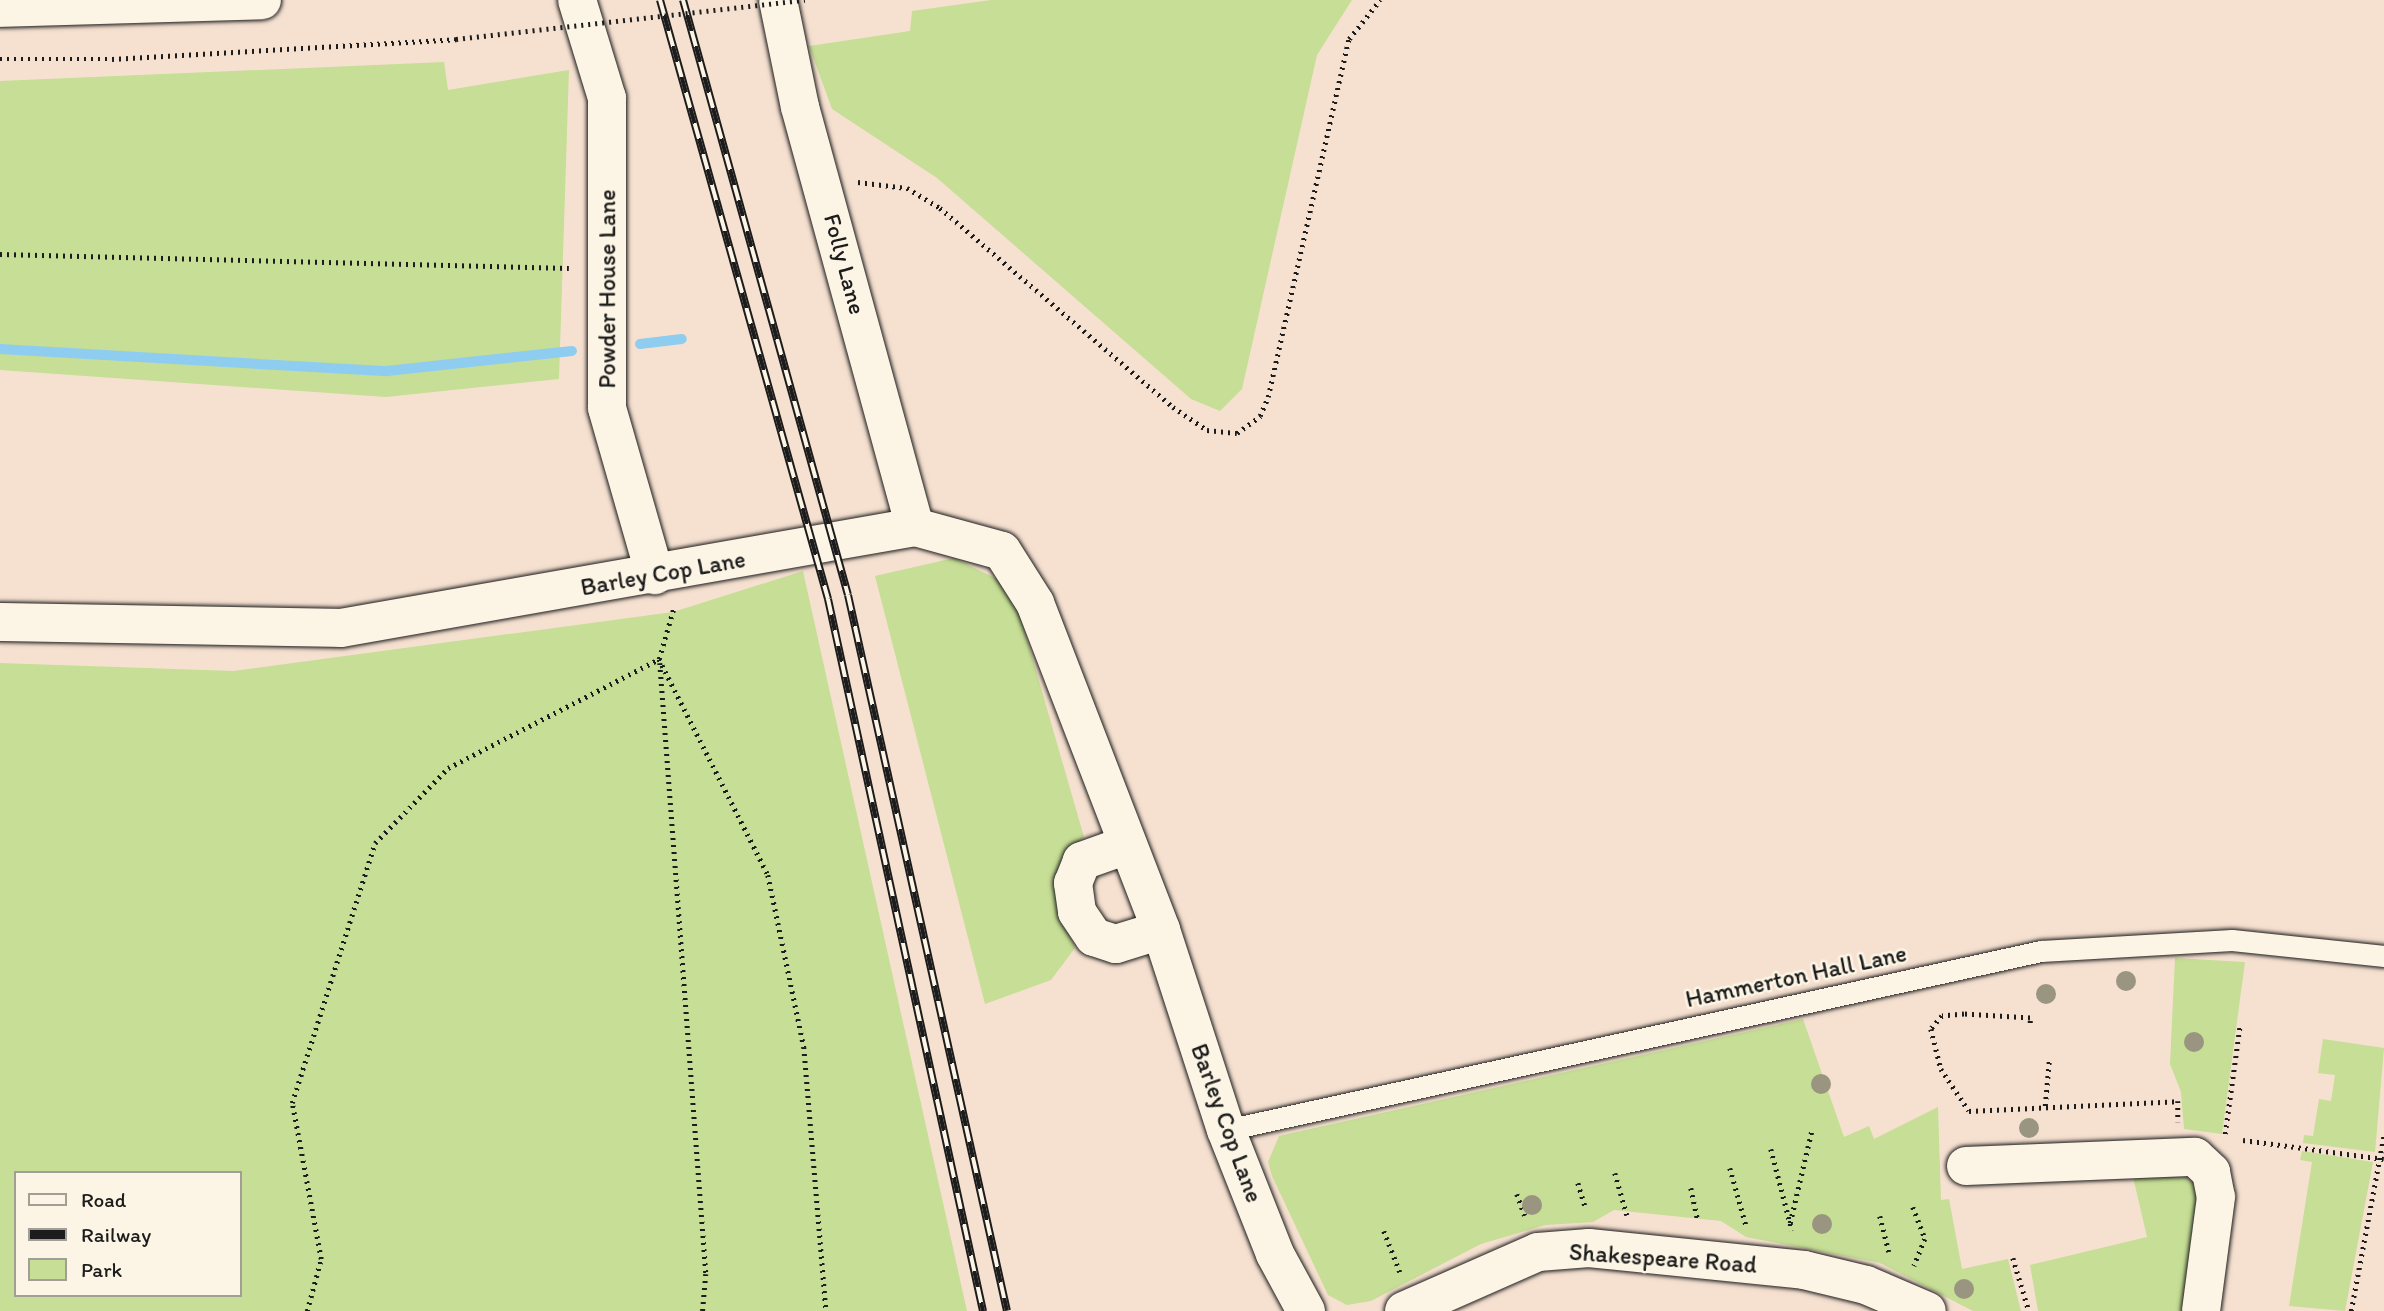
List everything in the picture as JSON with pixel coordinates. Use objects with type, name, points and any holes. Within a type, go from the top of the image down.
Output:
[{"type":"main road","points":[[0,8],[261,0]]},
{"type":"main road","name":"Powder House Lane","points":[[577,0],[607,98],[607,408],[666,573]]},
{"type":"main road","name":"Folly Lane","points":[[778,0],[822,181],[915,527]]},
{"type":"main road","name":"Barley Cop Lane","points":[[0,622],[341,628],[666,573],[915,527],[1002,551],[1035,603],[1124,846],[1161,930],[1226,1130],[1275,1254],[1306,1311]]},
{"type":"main road","points":[[1124,846],[1082,861],[1073,883],[1077,912],[1094,937],[1116,944],[1161,930]]},
{"type":"main road","points":[[1966,1166],[2175,1153],[2195,1157],[2211,1172],[2216,1197],[2201,1311]]},
{"type":"main road","name":"Shakespeare Road","points":[[1405,1311],[1538,1252],[1589,1248],[1804,1270],[1866,1285],[1927,1311]]},
{"type":"lane","name":"Hammerton Hall Lane","points":[[1226,1130],[2041,951],[2232,940],[2384,956]]},
{"type":"path","points":[[0,59],[112,59],[456,39],[805,0]]},
{"type":"path","points":[[822,181],[907,188],[940,208],[1173,407],[1207,430],[1237,433],[1260,416],[1268,397],[1349,39],[1364,13],[1380,0]]},
{"type":"path","points":[[0,254],[605,269]]},
{"type":"path","points":[[666,573],[674,612],[659,659],[706,1274],[704,1311]]},
{"type":"path","points":[[307,1311],[321,1259],[292,1103],[375,843],[448,768],[659,659]]},
{"type":"path","points":[[659,659],[768,875],[804,1047],[826,1311]]},
{"type":"path","points":[[2030,1023],[2030,1018],[1942,1016],[1931,1030],[1930,1045],[1969,1111],[2178,1101],[2179,1134]]},
{"type":"path","points":[[2225,1136],[2240,1024]]},
{"type":"path","points":[[2045,1106],[2049,1061]]},
{"type":"path","points":[[1790,1223],[1812,1129]]},
{"type":"path","points":[[2351,1311],[2382,1159],[2384,1135]]},
{"type":"path","points":[[2243,1140],[2382,1159]]},
{"type":"path","points":[[1771,1149],[1797,1244]]},
{"type":"path","points":[[1730,1168],[1749,1237]]},
{"type":"path","points":[[1615,1173],[1624,1188],[1627,1221]]},
{"type":"path","points":[[1691,1188],[1697,1229]]},
{"type":"path","points":[[1910,1276],[1924,1239],[1913,1207]]},
{"type":"path","points":[[1880,1216],[1890,1256]]},
{"type":"path","points":[[1384,1231],[1401,1273]]},
{"type":"path","points":[[2013,1258],[2029,1311]]},
{"type":"green space","points":[[991,0],[1352,0],[1317,55],[1242,389],[1220,411],[1191,399],[937,178],[832,109],[809,46],[910,31],[912,11]]},
{"type":"green space","points":[[444,62],[448,90],[569,70],[559,379],[386,397],[0,370],[0,81]]},
{"type":"green space","points":[[954,558],[999,580],[1018,608],[1084,837],[1067,853],[1060,909],[1075,948],[1051,980],[985,1004],[875,576]]},
{"type":"green space","points":[[803,571],[967,1311],[0,1311],[0,663],[233,671],[673,612]]},
{"type":"green space","points":[[2175,958],[2245,962],[2222,1134],[2184,1129],[2181,1092],[2170,1064]]},
{"type":"green space","points":[[1803,1019],[1844,1137],[1869,1126],[1874,1139],[1938,1107],[1941,1200],[1949,1199],[1962,1269],[2008,1259],[2021,1311],[1973,1311],[1880,1263],[1746,1237],[1721,1221],[1614,1210],[1593,1222],[1545,1225],[1481,1244],[1371,1301],[1347,1305],[1328,1295],[1272,1176],[1268,1162],[1279,1136]]},
{"type":"green space","points":[[2323,1039],[2384,1048],[2375,1152],[2303,1143],[2304,1135],[2313,1136],[2319,1099],[2331,1101],[2335,1075],[2318,1073]]},
{"type":"green space","points":[[2302,1151],[2373,1162],[2345,1311],[2289,1306],[2312,1162],[2300,1160]]},
{"type":"green space","points":[[2133,1177],[2185,1177],[2200,1188],[2188,1311],[2038,1311],[2030,1265],[2147,1237]]},
{"type":"waterway","points":[[640,344],[682,339]]},
{"type":"waterway","points":[[0,349],[387,371],[572,351]]},
{"type":"railway","points":[[660,0],[828,599],[983,1311]]},
{"type":"railway","points":[[683,0],[848,595],[1007,1311]]}]
